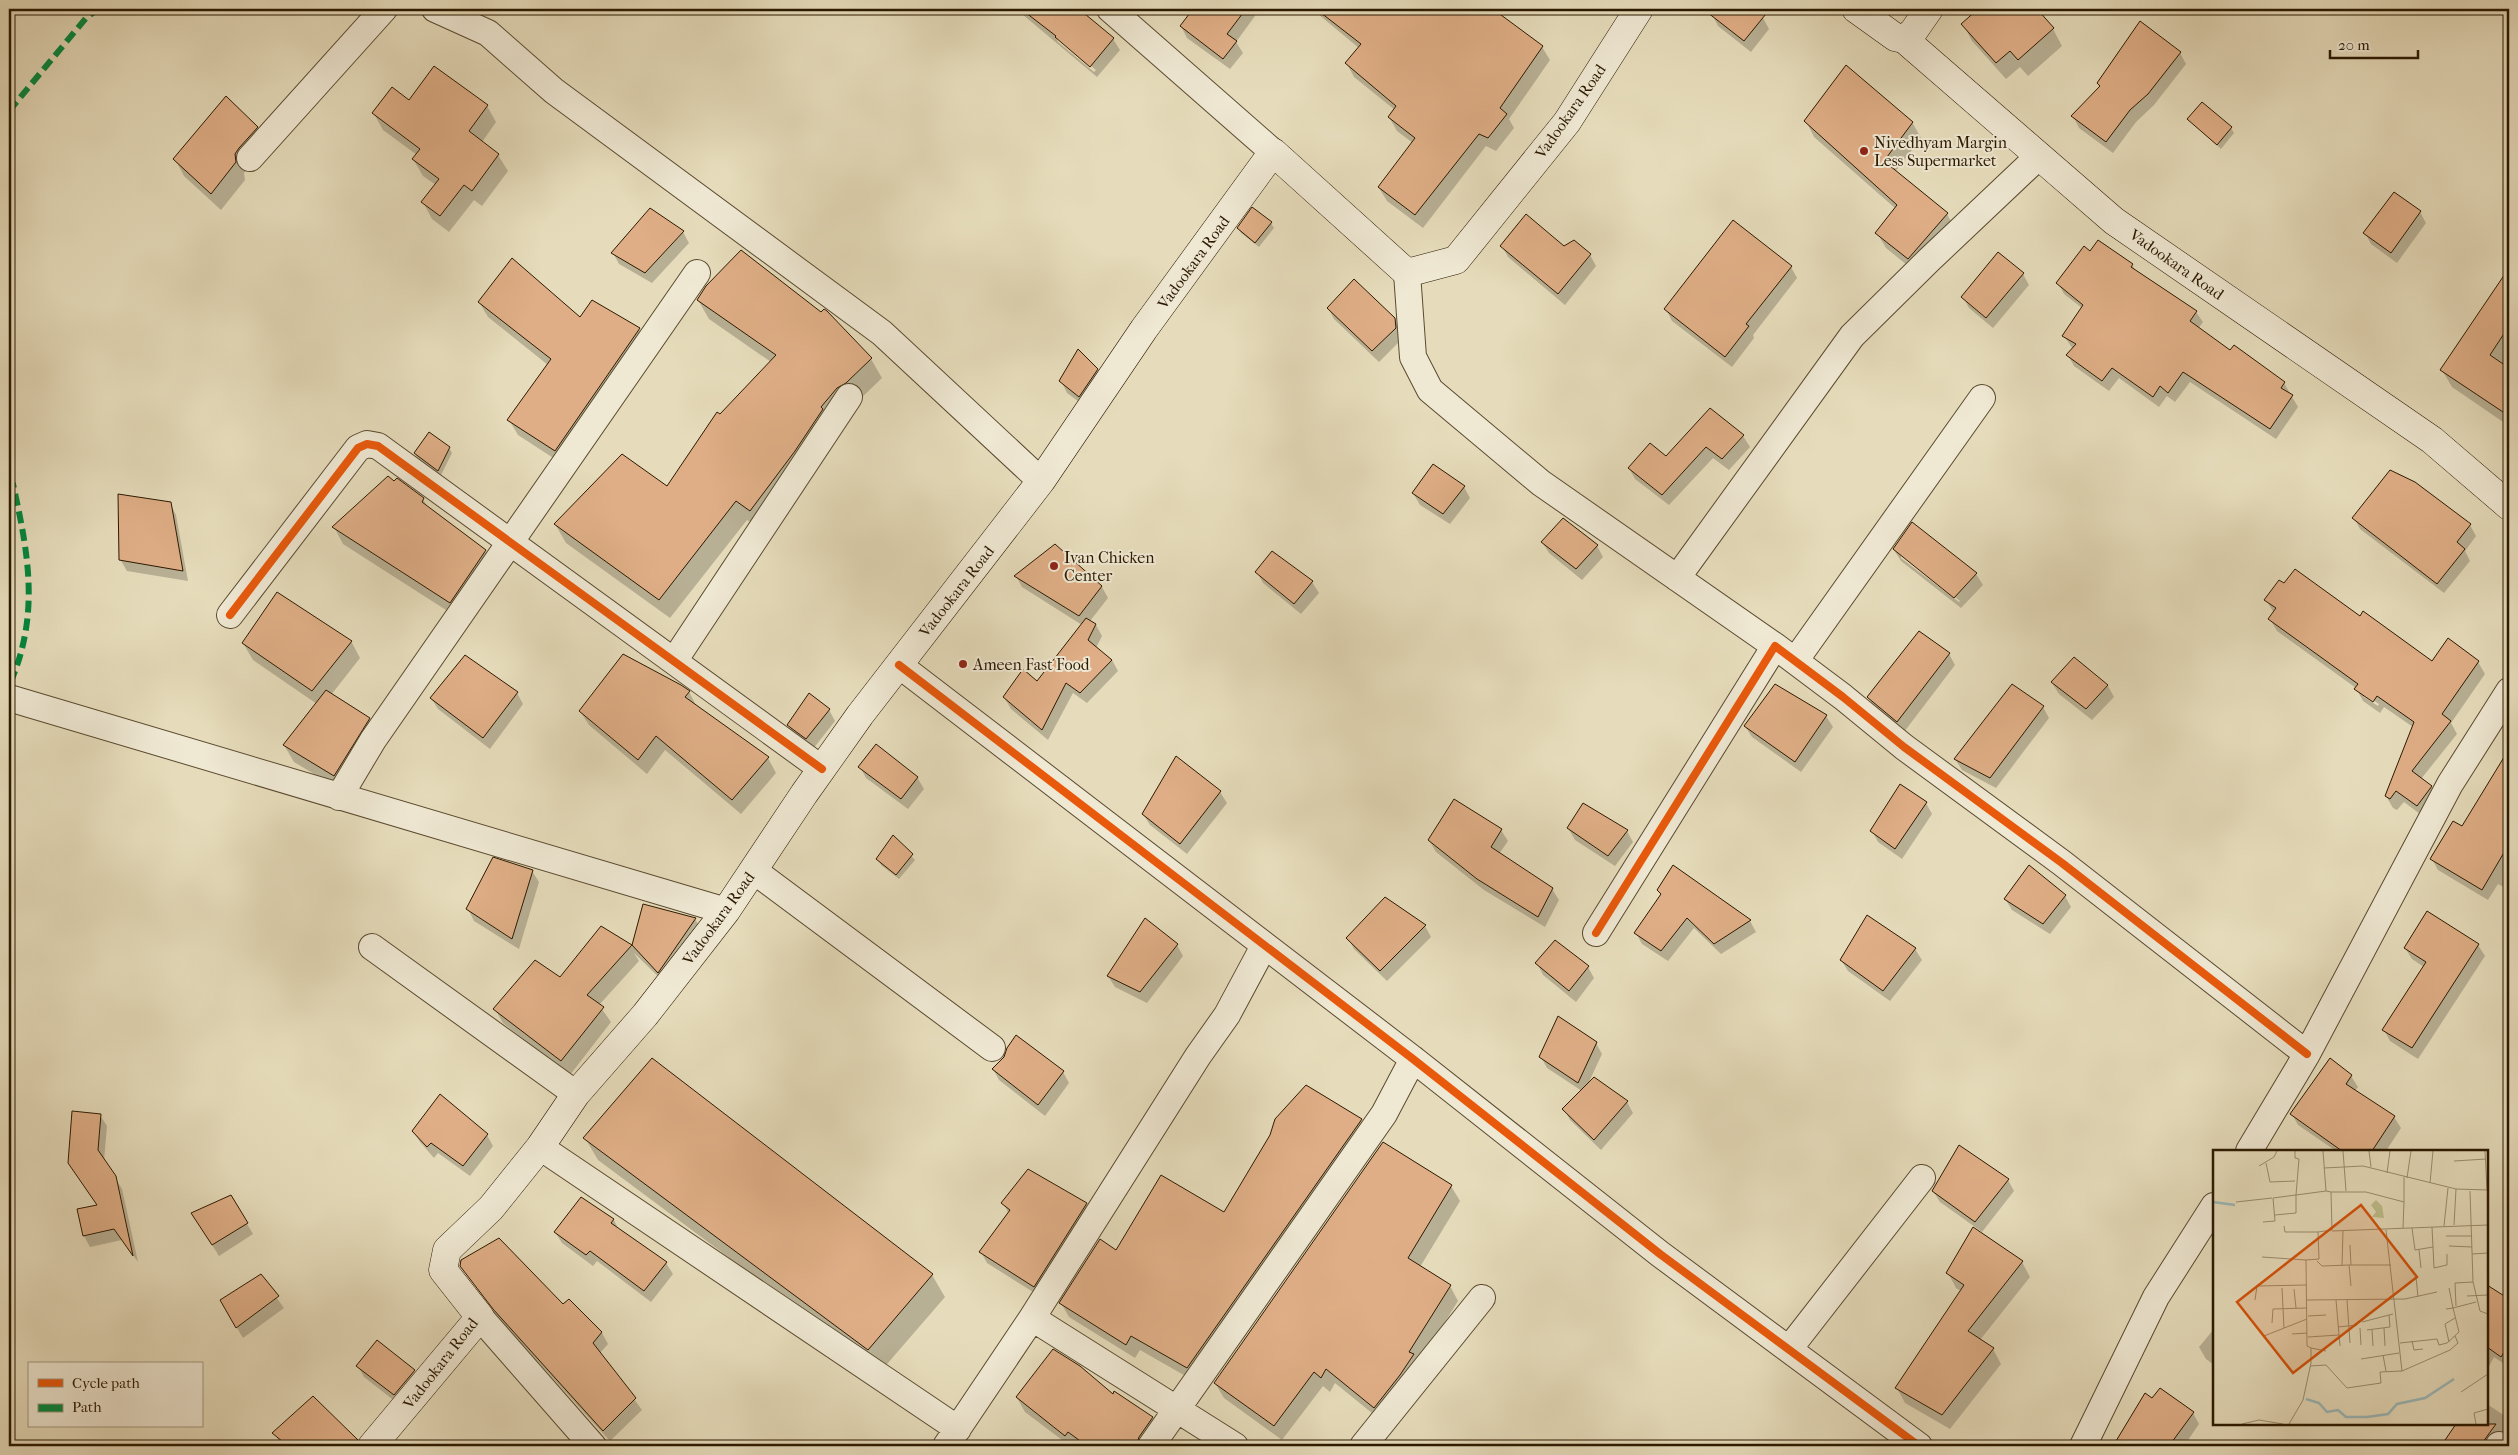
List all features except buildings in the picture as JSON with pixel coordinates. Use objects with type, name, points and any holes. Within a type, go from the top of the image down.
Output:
[{"type":"main road","name":"Vadookara Road","points":[[1407,272],[1456,260],[1567,122],[1639,9]]},
{"type":"main road","name":"Vadookara Road","points":[[1856,9],[1895,36],[1904,39],[2114,221],[2432,440],[2509,506]]},
{"type":"main road","points":[[1904,39],[1913,32],[1929,9]]},
{"type":"main road","name":"Vadookara Road","points":[[372,1446],[480,1317],[443,1270],[447,1250],[491,1208],[540,1147],[576,1094],[645,1015],[726,912],[822,769],[899,665],[1042,481],[1144,329],[1273,152]]},
{"type":"main road","points":[[1273,152],[1407,272]]},
{"type":"street","points":[[250,158],[384,9]]},
{"type":"street","points":[[435,9],[488,33],[554,91],[882,333],[1042,481]]},
{"type":"street","points":[[1110,9],[1273,152]]},
{"type":"street","points":[[1677,578],[1852,336],[2039,156]]},
{"type":"street","points":[[1407,272],[1413,357],[1430,390],[1541,483],[1785,654],[1904,747],[2062,863],[2307,1054]]},
{"type":"street","points":[[339,796],[373,740],[698,273]]},
{"type":"street","points":[[674,661],[849,397]]},
{"type":"street","points":[[1596,933],[1785,654],[1982,398]]},
{"type":"street","points":[[230,615],[358,448],[367,444],[378,446],[822,769]]},
{"type":"street","points":[[899,665],[1413,1059],[1660,1254],[1919,1446]]},
{"type":"street","points":[[2250,1150],[2307,1054],[2450,784],[2509,691]]},
{"type":"street","points":[[9,698],[726,912]]},
{"type":"street","points":[[753,870],[992,1048]]},
{"type":"street","points":[[540,1147],[952,1438],[1032,1318],[1198,1056],[1227,1014],[1264,946]]},
{"type":"street","points":[[372,947],[576,1094]]},
{"type":"street","points":[[1151,1446],[1384,1114],[1413,1059]]},
{"type":"street","points":[[1789,1349],[1922,1178]]},
{"type":"street","points":[[2083,1446],[2156,1297],[2213,1208]]},
{"type":"street","points":[[1363,1446],[1482,1298]]},
{"type":"street","points":[[480,1317],[593,1446]]},
{"type":"street","points":[[1032,1318],[1235,1446]]},
{"type":"marked path","points":[[9,111],[86,18],[98,9]]},
{"type":"marked path","points":[[9,477],[13,484],[23,536],[29,586],[25,635],[19,660],[9,686]]},
{"type":"cycle path","points":[[230,615],[358,448],[367,444],[378,446],[822,769]]},
{"type":"cycle path","points":[[1596,933],[1775,646],[1843,697],[1904,747],[2062,863],[2307,1054]]},
{"type":"cycle path","points":[[899,665],[1413,1059],[1660,1254],[1919,1446]]},
{"type":"place","name":"Nivedhyam Margin Less Supermarket","points":[[1864,151]]},
{"type":"place","name":"Ivan Chicken Center","points":[[1054,566]]},
{"type":"place","name":"Ameen Fast Food","points":[[963,664]]}]
